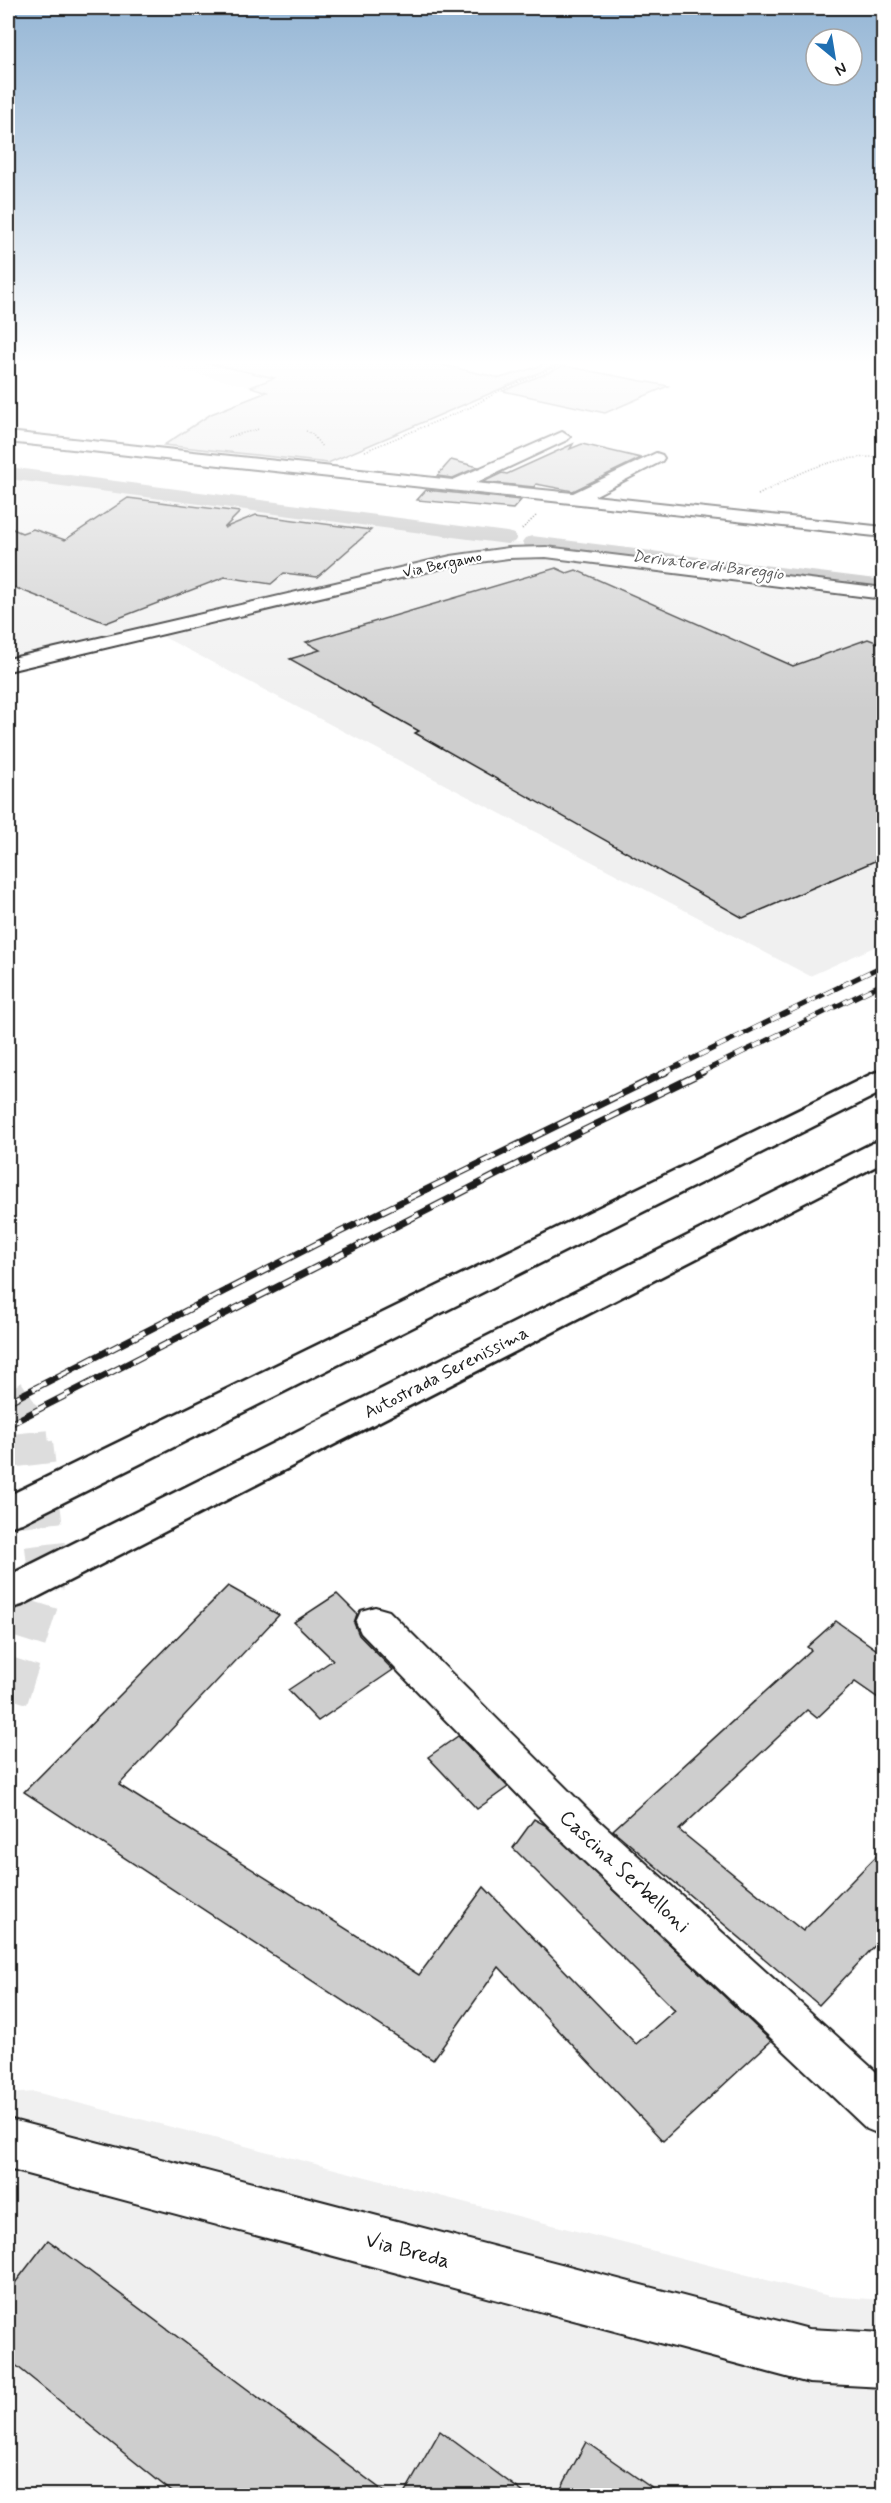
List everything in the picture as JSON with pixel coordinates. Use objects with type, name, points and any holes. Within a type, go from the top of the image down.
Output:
[{"type":"highway","points":[[8,1513],[884,1079]]},
{"type":"highway","name":"Autostrada Serenissima","points":[[8,1594],[884,1150]]},
{"type":"street","points":[[375,477],[884,532]]},
{"type":"street","points":[[456,485],[474,477]]},
{"type":"street","points":[[576,498],[618,477]]},
{"type":"street","name":"Via Bergamo","points":[[8,665],[434,565],[508,553],[546,552],[884,594]]},
{"type":"street","name":"Cascina Serbelloni","points":[[375,1622],[580,1830],[884,2112]]},
{"type":"street","name":"Via Breda","points":[[8,2144],[809,2356],[884,2360]]},
{"type":"path","points":[[721,513],[793,477]]},
{"type":"shaded area","points":[[8,478],[883,590],[883,943],[810,976],[156,633],[8,668]]},
{"type":"shaded area","points":[[35,2092],[829,2296],[883,2300],[883,2495],[8,2496],[8,2094]]},
{"type":"building","points":[[494,477],[602,477],[573,491],[536,484],[534,487],[483,482]]},
{"type":"building","points":[[426,490],[521,500],[513,509],[417,500]]},
{"type":"building","points":[[128,498],[240,512],[224,528],[256,515],[371,530],[317,577],[284,573],[271,584],[225,577],[106,623],[8,585],[8,527],[22,533],[33,529],[65,540]]},
{"type":"building","points":[[556,568],[567,573],[576,570],[793,666],[868,639],[884,645],[884,857],[743,918],[415,733],[419,731],[290,659],[320,650],[306,642]]},
{"type":"building","points":[[228,1586],[279,1615],[119,1785],[419,1975],[484,1887],[636,2044],[675,2010],[513,1848],[534,1819],[545,1825],[771,2041],[663,2141],[499,1967],[433,2060],[24,1792]]},
{"type":"building","points":[[337,1594],[357,1614],[354,1623],[359,1635],[393,1670],[318,1721],[288,1690],[333,1660],[294,1622]]},
{"type":"building","points":[[836,1621],[884,1655],[884,1702],[855,1682],[817,1718],[807,1710],[679,1830],[803,1931],[884,1848],[884,1936],[819,2005],[613,1830],[811,1650],[807,1647]]},
{"type":"building","points":[[458,1736],[508,1787],[477,1809],[428,1757]]},
{"type":"building","points":[[48,2240],[390,2496],[177,2496],[8,2359],[8,2292]]},
{"type":"building","points":[[440,2431],[528,2496],[403,2496]]},
{"type":"building","points":[[586,2442],[663,2496],[557,2496]]},
{"type":"waterway","name":"Derivatore di Bareggio","points":[[37,477],[507,538]]},
{"type":"waterway","name":"Derivatore di Bareggio","points":[[532,542],[884,586]]},
{"type":"tunnel","points":[[8,1391],[31,1425],[33,1444]]},
{"type":"tunnel","points":[[8,1698],[48,1572],[33,1443]]},
{"type":"railway","points":[[663,1073],[884,965]]},
{"type":"railway","points":[[700,1073],[884,983]]},
{"type":"railway","points":[[8,1402],[338,1233],[666,1072]]},
{"type":"railway","points":[[8,1425],[576,1134],[703,1072]]}]
